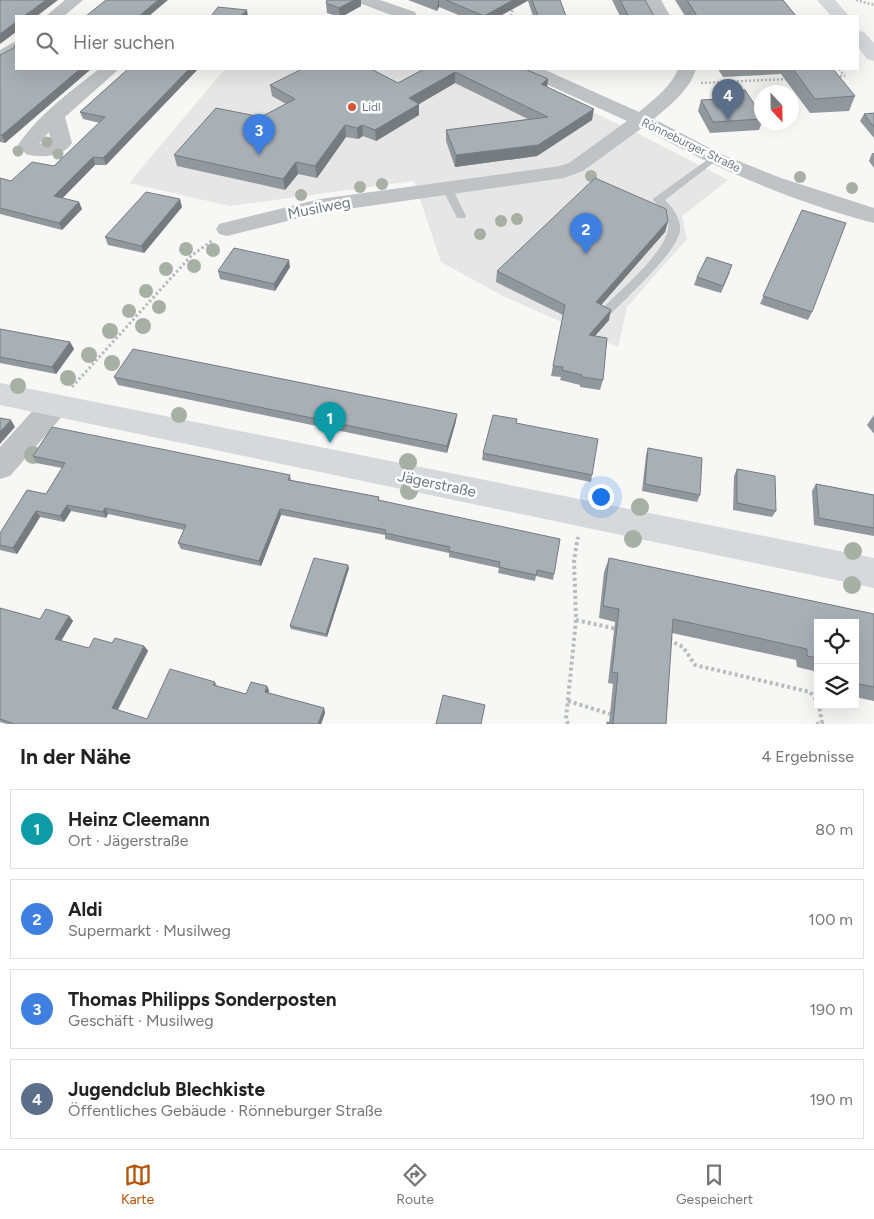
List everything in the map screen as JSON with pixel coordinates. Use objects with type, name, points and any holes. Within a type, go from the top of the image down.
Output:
[{"type":"street","points":[[55,15],[75,0]]},
{"type":"street","points":[[366,0],[406,15]]},
{"type":"street","points":[[653,0],[661,15]]},
{"type":"street","points":[[826,0],[839,15]]},
{"type":"street","points":[[859,37],[874,55]]},
{"type":"street","points":[[0,58],[15,47]]},
{"type":"street","points":[[55,117],[109,70]]},
{"type":"street","name":"Rönneburger Straße","points":[[530,70],[641,120],[714,158],[773,183],[869,213]]},
{"type":"street","name":"Musilweg","points":[[227,229],[320,206],[564,172],[576,167],[641,120],[684,76]]},
{"type":"street","name":"Jägerstraße","points":[[0,394],[874,573]]},
{"type":"street","points":[[0,467],[55,406]]},
{"type":"lane","points":[[606,312],[671,242],[674,224],[672,216],[668,208],[658,200],[714,158]]},
{"type":"lane","points":[[447,188],[461,216]]},
{"type":"path","points":[[511,15],[515,0]]},
{"type":"path","points":[[856,0],[874,5]]},
{"type":"path","points":[[836,76],[845,76],[840,70]]},
{"type":"path","points":[[684,76],[787,79]]},
{"type":"path","points":[[55,406],[192,256],[227,229]]},
{"type":"path","points":[[568,724],[566,719],[576,620],[574,560],[582,514]]},
{"type":"path","points":[[576,620],[622,630]]},
{"type":"path","points":[[666,639],[683,647],[695,665],[810,692],[814,697]]},
{"type":"path","points":[[568,701],[610,714]]},
{"type":"path","points":[[816,724],[822,722],[820,709]]},
{"type":"shaded area","points":[[224,70],[503,70],[639,134],[728,180],[682,216],[687,239],[627,307],[618,347],[503,296],[441,262],[414,181],[230,206],[129,183]]},
{"type":"building","points":[[0,0],[46,0],[25,15],[15,15],[15,23],[0,34]]},
{"type":"building","points":[[106,0],[158,0],[140,15],[87,15]]},
{"type":"building","points":[[327,0],[354,0],[339,8],[326,3]]},
{"type":"building","points":[[446,0],[513,0],[486,15]]},
{"type":"building","points":[[532,0],[560,0],[566,15],[538,15]]},
{"type":"building","points":[[620,0],[645,0],[653,15],[628,15]]},
{"type":"building","points":[[687,0],[783,0],[795,15],[696,15]]},
{"type":"building","points":[[218,7],[247,10],[241,15],[212,15]]},
{"type":"building","points":[[15,45],[15,70],[79,70],[0,135],[0,55],[14,48]]},
{"type":"building","points":[[127,70],[188,70],[103,158],[93,157],[54,196],[79,202],[59,223],[0,208],[0,178],[11,181],[32,162],[54,166],[105,117],[80,112]]},
{"type":"building","points":[[300,70],[373,70],[398,83],[422,70],[527,70],[548,79],[541,84],[594,109],[538,145],[456,155],[446,130],[548,117],[455,72],[409,98],[419,104],[375,130],[362,125],[357,128],[345,125],[315,166],[296,162],[283,179],[174,155],[216,108],[261,117],[295,99],[270,85]]},
{"type":"building","points":[[794,70],[834,70],[855,96],[815,99]]},
{"type":"building","points":[[745,90],[754,104],[754,119],[713,122],[701,100],[723,99],[719,92]]},
{"type":"building","points":[[874,113],[874,127],[864,114]]},
{"type":"building","points":[[595,178],[666,209],[668,221],[596,302],[611,310],[589,335],[607,338],[603,380],[582,377],[582,375],[562,370],[563,367],[553,366],[565,305],[497,271]]},
{"type":"building","points":[[146,192],[180,199],[141,246],[105,237]]},
{"type":"building","points":[[802,210],[846,223],[812,312],[763,296]]},
{"type":"building","points":[[234,248],[289,260],[274,284],[218,271]]},
{"type":"building","points":[[707,257],[732,265],[723,286],[697,277]]},
{"type":"building","points":[[0,329],[70,342],[52,367],[0,357]]},
{"type":"building","points":[[133,349],[457,414],[447,446],[114,377]]},
{"type":"building","points":[[493,415],[517,419],[516,423],[598,439],[592,475],[483,453]]},
{"type":"building","points":[[0,418],[11,420],[0,432]]},
{"type":"building","points":[[52,427],[290,475],[288,480],[379,497],[378,500],[560,539],[554,574],[537,570],[536,575],[499,567],[500,562],[449,551],[450,547],[385,533],[386,530],[280,509],[259,561],[178,543],[186,525],[105,508],[103,512],[67,505],[60,516],[36,511],[13,548],[0,545],[0,533],[27,490],[46,494],[65,463],[33,456]]},
{"type":"building","points":[[648,448],[702,458],[700,495],[645,484]]},
{"type":"building","points":[[737,469],[775,476],[776,511],[737,503]]},
{"type":"building","points":[[816,484],[874,495],[874,528],[819,518]]},
{"type":"building","points":[[314,558],[348,565],[326,634],[290,626]]},
{"type":"building","points":[[609,558],[874,614],[874,687],[859,684],[859,619],[814,619],[814,657],[807,656],[807,649],[673,619],[666,724],[613,724],[618,673],[612,672],[619,609],[603,606]]},
{"type":"building","points":[[0,608],[40,619],[46,609],[69,616],[55,639],[89,648],[94,638],[112,643],[115,638],[144,646],[112,708],[147,719],[170,669],[215,682],[213,685],[246,694],[251,682],[267,686],[265,692],[324,708],[318,724],[15,724],[0,719]]},
{"type":"building","points":[[443,695],[485,705],[481,724],[436,724]]},
{"type":"place","name":"Lidl","points":[[352,107]]},
{"type":"place","name":"Jugendclub Blechkiste","points":[[728,120]]},
{"type":"place","name":"Thomas Philipps Sonderposten","points":[[259,155]]},
{"type":"place","name":"Aldi","points":[[586,254]]},
{"type":"place","name":"Heinz Cleemann","points":[[330,443]]}]
